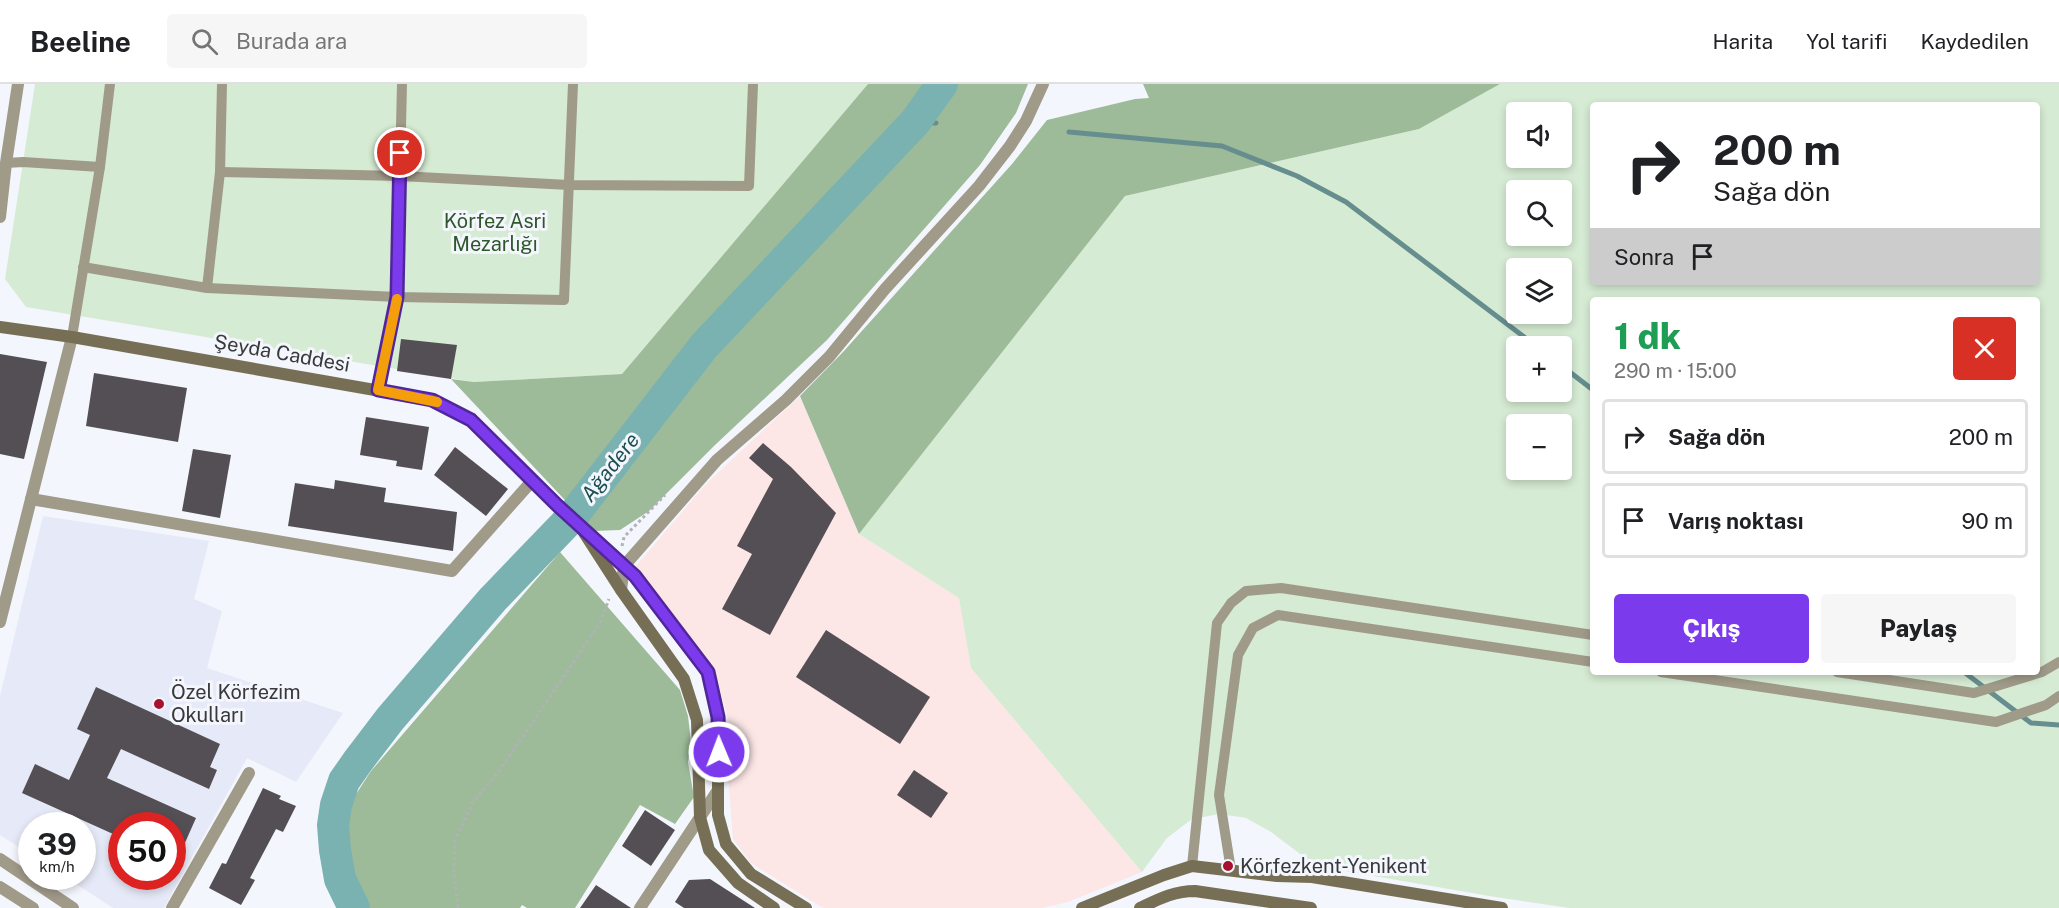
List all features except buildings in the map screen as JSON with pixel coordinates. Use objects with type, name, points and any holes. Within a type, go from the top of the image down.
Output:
[{"type":"main road","name":"Şeyda Caddesi","points":[[0,327],[72,337],[432,400],[460,413],[482,430],[581,528],[635,576],[708,672],[718,717],[718,814],[726,844],[751,874],[806,908]]},
{"type":"main road","name":"Şeyda Caddesi","points":[[581,528],[621,590],[684,679],[697,720],[700,817],[709,850],[738,883],[774,908]]},
{"type":"main road","points":[[1082,908],[1192,866],[1277,876],[1312,877],[1502,908]]},
{"type":"main road","points":[[1140,908],[1171,893],[1182,891],[1311,908]]},
{"type":"street","points":[[0,217],[3,162],[18,84]]},
{"type":"street","points":[[621,590],[621,563],[717,460],[786,400],[829,357],[885,290],[979,186],[1011,146],[1026,121],[1043,84]]},
{"type":"street","points":[[0,622],[72,337]]},
{"type":"street","points":[[32,499],[452,571],[532,481]]},
{"type":"street","points":[[172,908],[249,773]]},
{"type":"street","points":[[640,908],[718,790]]},
{"type":"street","points":[[0,859],[73,908]]},
{"type":"street","points":[[0,886],[33,908]]},
{"type":"lane","points":[[72,337],[100,167],[110,84]]},
{"type":"lane","points":[[207,288],[220,172],[222,84]]},
{"type":"lane","points":[[378,390],[397,297],[402,84]]},
{"type":"lane","points":[[83,267],[207,288],[397,297],[564,300],[573,84]]},
{"type":"lane","points":[[220,172],[400,176],[569,185],[749,186],[753,84]]},
{"type":"lane","points":[[3,162],[100,167]]},
{"type":"lane","points":[[1192,866],[1217,623],[1231,603],[1246,591],[1281,588],[1590,635]]},
{"type":"lane","points":[[1231,870],[1219,795],[1238,655],[1253,628],[1278,615],[1590,662]]},
{"type":"lane","points":[[2040,673],[2059,662]]},
{"type":"lane","points":[[1681,675],[1996,722],[2046,705],[2059,696]]},
{"type":"lane","points":[[1857,675],[1974,693],[2032,675]]},
{"type":"path","points":[[621,563],[624,537],[665,494]]},
{"type":"path","points":[[458,908],[454,872],[455,840],[473,802],[500,770],[600,623],[614,578]]},
{"type":"shaded area","points":[[800,396],[859,534],[959,598],[971,668],[1142,872],[1068,902],[1042,908],[823,908],[751,863],[733,839],[727,763],[729,723],[716,674],[636,566],[705,485]]},
{"type":"shaded area","name":"Özel Körfezim Okulları","points":[[43,516],[209,541],[194,599],[222,611],[207,668],[343,713],[296,782],[247,758],[186,868],[186,812],[108,812],[108,890],[174,890],[164,908],[113,908],[85,890],[96,890],[96,812],[18,812],[18,847],[0,835],[0,696]]},
{"type":"green space","name":"Körfez Asri Mezarlığı","points":[[35,84],[868,84],[622,374],[474,382],[26,307],[5,279]]},
{"type":"green space","points":[[868,84],[1028,84],[1016,113],[980,165],[827,340],[715,445],[649,511],[620,530],[594,531],[451,379],[474,382],[622,374]]},
{"type":"green space","points":[[1143,84],[1500,84],[1419,129],[1125,196],[859,534],[800,396],[843,352],[1012,164],[1047,120],[1135,99],[1149,98]]},
{"type":"green space","points":[[1500,84],[2059,84],[2059,908],[1569,908],[1316,866],[1271,832],[1246,818],[1220,814],[1192,819],[1167,838],[1142,872],[971,668],[959,598],[859,534],[1125,196],[1419,129]]},
{"type":"green space","points":[[560,552],[680,690],[688,716],[691,742],[688,762],[694,797],[675,824],[640,805],[575,908],[527,908],[522,905],[520,908],[370,908],[358,889],[346,843],[349,805],[371,771]]},
{"type":"waterway","name":"Ağadere","points":[[354,908],[340,879],[333,825],[336,805],[344,781],[358,761],[390,719],[493,599],[571,518],[704,346],[915,122],[942,84]]},
{"type":"waterway","points":[[915,122],[936,123]]},
{"type":"waterway","points":[[1069,132],[1222,146],[1297,176],[1346,202],[1523,336]]},
{"type":"waterway","points":[[1572,374],[1590,388]]},
{"type":"waterway","points":[[1968,675],[2031,723],[2059,725]]},
{"type":"slow traffic","points":[[397,299],[378,390],[437,402]]},
{"type":"place","name":"Özel Körfezim Okulları","points":[[159,704]]},
{"type":"place","name":"Körfezkent-Yenikent","points":[[1228,866]]},
{"type":"route","points":[[400,153],[397,297],[378,390],[432,400],[471,420],[581,528],[635,576],[708,672],[718,717],[719,752]]}]
